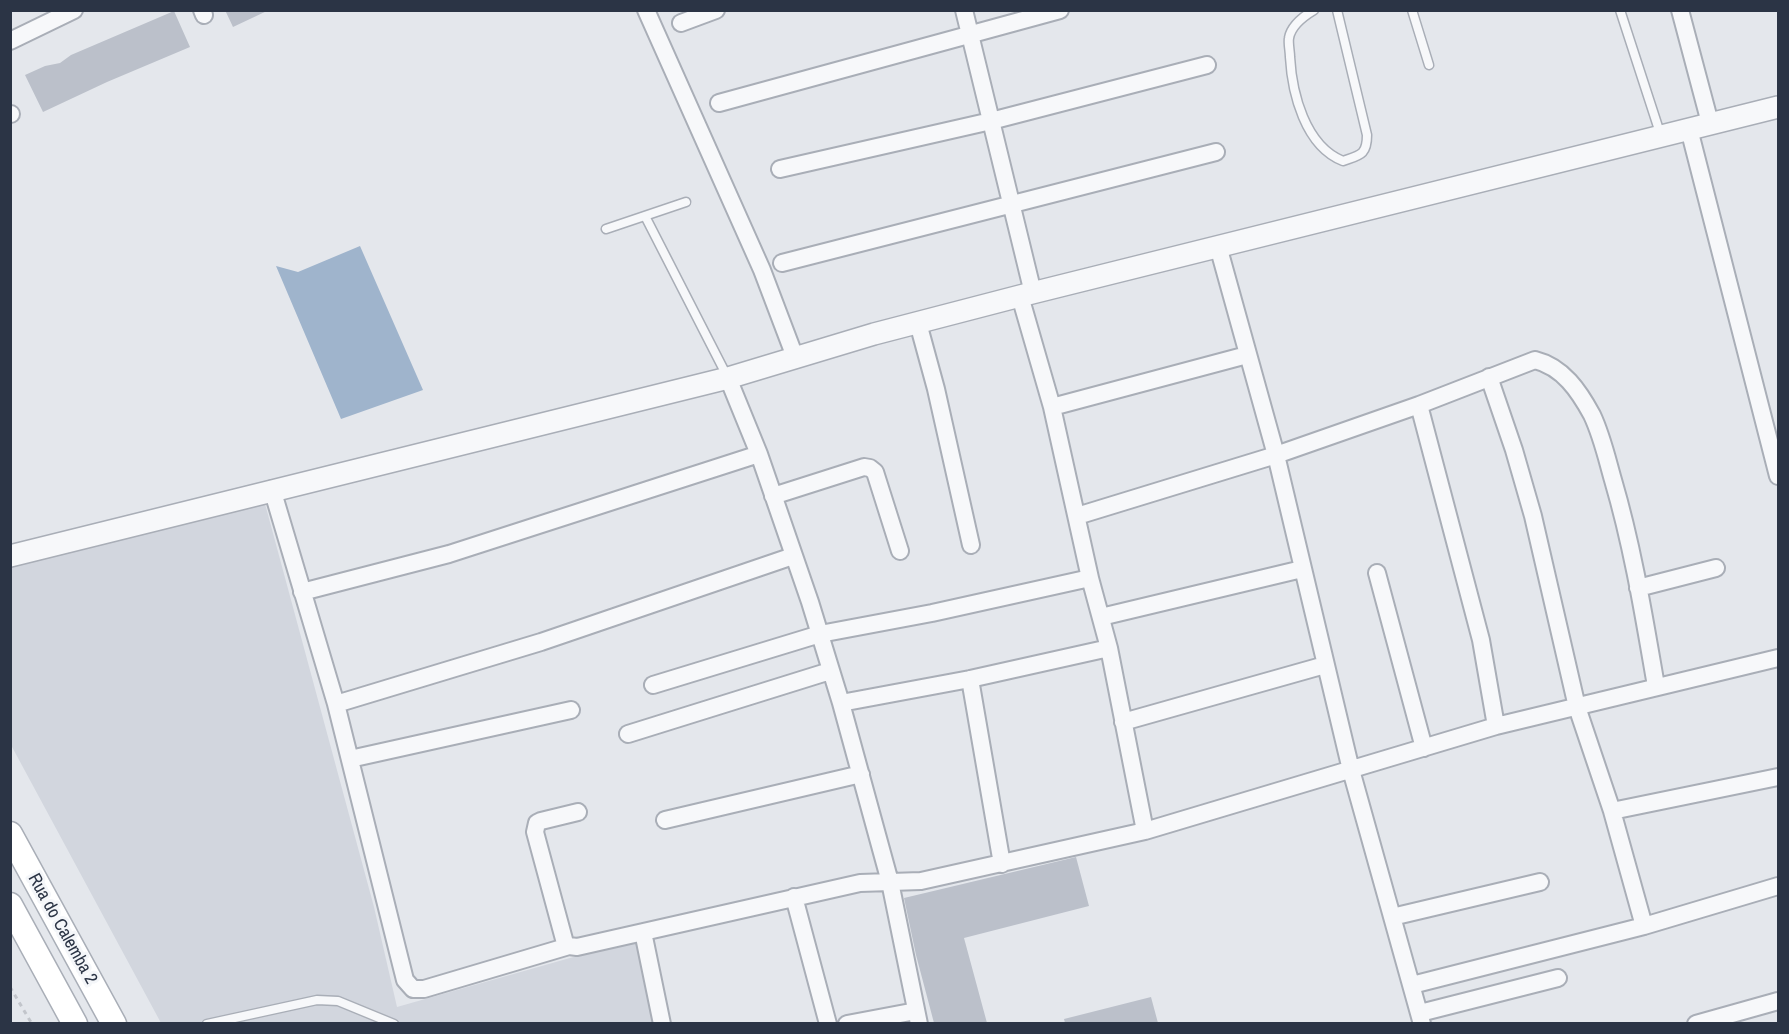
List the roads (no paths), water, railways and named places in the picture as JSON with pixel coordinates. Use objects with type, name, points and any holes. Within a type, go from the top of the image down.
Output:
[{"type":"main road","name":"Rua do Calemba 2","points":[[10,834],[114,1023]]},
{"type":"main road","name":"Rua do Calemba 2","points":[[10,904],[75,1023]]},
{"type":"street","points":[[10,41],[74,10]]},
{"type":"street","points":[[646,10],[762,270],[795,357]]},
{"type":"street","points":[[681,24],[716,10]]},
{"type":"street","points":[[964,10],[1012,205],[1027,294],[1090,578],[1109,648],[1145,831]]},
{"type":"street","points":[[719,103],[1060,10]]},
{"type":"street","points":[[1680,10],[1710,123]]},
{"type":"street","points":[[780,169],[991,121],[1207,65]]},
{"type":"street","points":[[10,556],[272,489],[728,378],[918,322],[1779,107]]},
{"type":"street","points":[[1689,129],[1774,436],[1779,476]]},
{"type":"street","points":[[782,263],[1216,152]]},
{"type":"street","points":[[1218,246],[1276,455],[1351,770],[1421,1018],[1558,978]]},
{"type":"street","points":[[918,322],[936,388],[971,545]]},
{"type":"street","points":[[1052,407],[1247,355]]},
{"type":"street","points":[[1077,516],[1276,455],[1419,405],[1535,360],[1550,364],[1573,385],[1592,415],[1602,438],[1618,496],[1656,686]]},
{"type":"street","points":[[1489,376],[1533,516],[1577,707],[1612,811],[1644,927]]},
{"type":"street","points":[[728,378],[759,454],[841,702],[890,882],[918,1017],[847,1023]]},
{"type":"street","points":[[1419,405],[1481,640],[1496,726]]},
{"type":"street","points":[[302,592],[450,554],[759,454]]},
{"type":"street","points":[[773,496],[864,467],[870,468],[875,472],[900,551]]},
{"type":"street","points":[[272,489],[336,704],[405,980],[413,989],[424,989],[569,946],[577,947],[794,897],[860,883],[921,880],[1145,831],[1496,726],[1779,658]]},
{"type":"street","points":[[336,704],[541,642],[793,556]]},
{"type":"street","points":[[1638,588],[1716,568]]},
{"type":"street","points":[[1101,617],[1302,569]]},
{"type":"street","points":[[1377,573],[1424,748]]},
{"type":"street","points":[[652,685],[820,634],[932,613],[1090,578]]},
{"type":"street","points":[[841,702],[970,679],[1109,648]]},
{"type":"street","points":[[1123,722],[1325,665]]},
{"type":"street","points":[[628,734],[830,671]]},
{"type":"street","points":[[970,679],[1002,864]]},
{"type":"street","points":[[350,759],[571,710]]},
{"type":"street","points":[[665,820],[861,774]]},
{"type":"street","points":[[1612,811],[1779,777]]},
{"type":"street","points":[[569,946],[565,943],[535,826],[541,821],[578,812]]},
{"type":"street","points":[[1392,917],[1540,882]]},
{"type":"street","points":[[1412,985],[1644,927],[1779,886]]},
{"type":"street","points":[[794,897],[828,1023]]},
{"type":"street","points":[[643,932],[662,1023]]},
{"type":"street","points":[[1696,1023],[1779,1001]]},
{"type":"lane","points":[[1314,10],[1295,26],[1288,37],[1292,80],[1300,113],[1313,135],[1327,152],[1343,161],[1362,154],[1367,146],[1367,135],[1337,10]]},
{"type":"lane","points":[[1412,10],[1429,65]]},
{"type":"lane","points":[[1620,10],[1661,136]]},
{"type":"lane","points":[[606,229],[686,202]]},
{"type":"lane","points":[[645,216],[728,378]]},
{"type":"lane","points":[[207,1023],[317,1000],[338,1000],[394,1023]]},
{"type":"water","points":[[360,246],[423,390],[341,419],[276,266],[298,272]]}]
